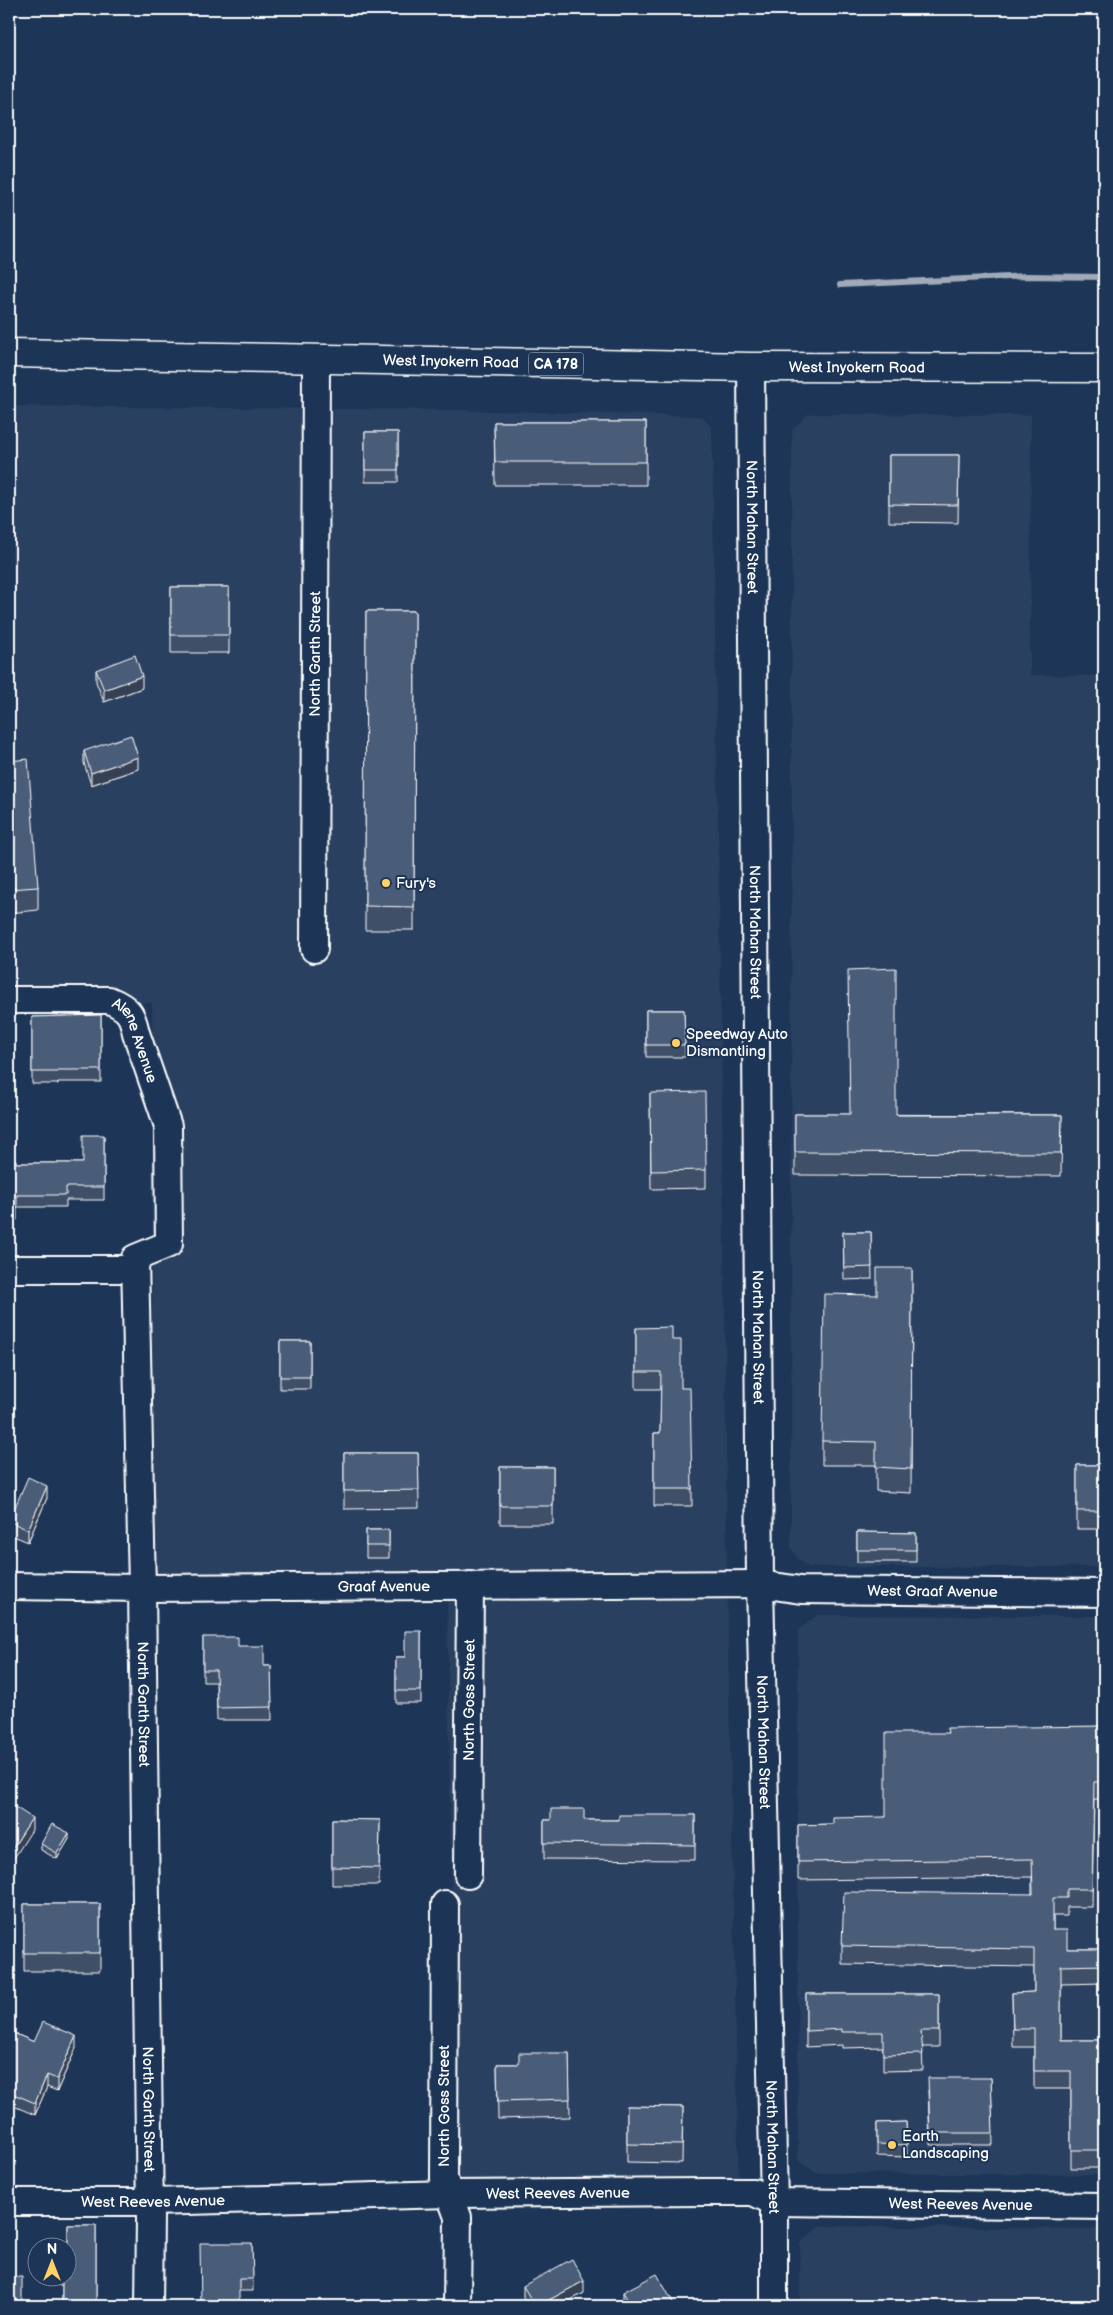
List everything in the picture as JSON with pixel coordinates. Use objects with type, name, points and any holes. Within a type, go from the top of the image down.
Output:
[{"type":"main road","name":"West Inyokern Road","points":[[9,353],[750,367],[1104,368]]},
{"type":"street","name":"North Garth Street","points":[[314,948],[316,360]]},
{"type":"street","name":"North Mahan Street","points":[[750,367],[760,1584],[774,2202],[774,2306]]},
{"type":"street","name":"Alene Avenue","points":[[9,1000],[109,1000],[123,1006],[133,1017],[136,1033],[168,1126],[169,1244],[135,1258],[135,1269]]},
{"type":"street","points":[[9,1269],[135,1269]]},
{"type":"street","name":"North Garth Street","points":[[135,1269],[142,1588],[150,2202],[149,2306]]},
{"type":"street","name":"Graaf Avenue","points":[[9,1586],[142,1588],[760,1584]]},
{"type":"street","name":"West Graaf Avenue","points":[[760,1584],[801,1590],[1104,1593]]},
{"type":"street","name":"North Goss Street","points":[[468,1875],[470,1585]]},
{"type":"street","name":"North Goss Street","points":[[445,1904],[444,2179],[458,2217],[457,2306]]},
{"type":"street","name":"West Reeves Avenue","points":[[9,2202],[150,2202],[450,2194],[753,2192],[774,2202],[1104,2206]]},
{"type":"shaded area","points":[[9,406],[459,410],[695,416],[703,417],[712,428],[725,1302],[727,1587],[739,2192],[456,2189],[447,1593],[152,1594],[152,1003],[9,1002]]},
{"type":"shaded area","points":[[808,414],[1031,415],[1030,675],[1104,676],[1104,1567],[808,1567],[798,1559],[791,1547],[792,430]]},
{"type":"shaded area","points":[[818,1615],[1104,1616],[1104,2175],[816,2173],[798,2160],[798,1630]]},
{"type":"shaded area","points":[[820,2226],[1104,2229],[1104,2306],[800,2306],[800,2243]]},
{"type":"building","points":[[494,422],[646,422],[646,462],[495,462]]},
{"type":"building","points":[[365,432],[398,432],[398,470],[365,470]]},
{"type":"building","points":[[889,455],[959,455],[958,505],[889,504]]},
{"type":"building","points":[[171,587],[229,587],[229,635],[171,635]]},
{"type":"building","points":[[366,611],[415,611],[414,907],[365,906]]},
{"type":"building","points":[[135,655],[142,676],[104,690],[96,670]]},
{"type":"building","points":[[131,735],[138,757],[91,773],[84,751]]},
{"type":"building","points":[[28,759],[38,887],[9,889],[9,761]]},
{"type":"building","points":[[896,968],[896,1115],[1062,1115],[1061,1153],[795,1152],[795,1114],[850,1114],[848,970]]},
{"type":"building","points":[[646,1010],[684,1010],[685,1045],[646,1045]]},
{"type":"building","points":[[101,1015],[101,1070],[32,1072],[32,1017]]},
{"type":"building","points":[[705,1092],[706,1170],[651,1171],[650,1093]]},
{"type":"building","points":[[83,1135],[104,1135],[104,1187],[66,1187],[66,1195],[17,1195],[17,1208],[9,1208],[9,1160],[16,1160],[16,1163],[83,1163]]},
{"type":"building","points":[[843,1232],[871,1232],[872,1267],[844,1268]]},
{"type":"building","points":[[877,1268],[912,1268],[911,1469],[876,1467],[876,1442],[822,1441],[824,1294],[877,1295]]},
{"type":"building","points":[[672,1327],[672,1340],[681,1340],[681,1388],[690,1388],[692,1489],[654,1489],[654,1433],[660,1433],[661,1372],[636,1372],[636,1328]]},
{"type":"building","points":[[280,1341],[310,1341],[310,1377],[280,1377]]},
{"type":"building","points":[[344,1453],[418,1453],[419,1490],[344,1491]]},
{"type":"building","points":[[1077,1465],[1104,1465],[1104,1511],[1077,1511]]},
{"type":"building","points":[[500,1467],[553,1467],[553,1506],[500,1506]]},
{"type":"building","points":[[28,1477],[47,1486],[28,1530],[9,1521]]},
{"type":"building","points":[[366,1530],[389,1530],[389,1546],[366,1546]]},
{"type":"building","points":[[857,1532],[916,1533],[916,1550],[857,1550]]},
{"type":"building","points":[[405,1631],[421,1631],[421,1691],[396,1691],[396,1657],[405,1657]]},
{"type":"building","points":[[203,1637],[238,1637],[238,1646],[264,1646],[264,1666],[271,1666],[272,1707],[217,1708],[216,1670],[203,1670]]},
{"type":"building","points":[[1104,1726],[1104,1782],[1094,1782],[1092,1889],[1067,1889],[1067,1898],[1053,1898],[1053,1930],[1067,1930],[1067,1949],[1104,1949],[1104,1965],[1061,1966],[1061,2040],[1104,2040],[1104,2150],[1071,2150],[1071,2071],[1034,2071],[1034,2029],[1013,2029],[1012,1993],[1034,1992],[1034,1949],[842,1946],[844,1892],[1033,1894],[1032,1859],[798,1862],[798,1825],[833,1824],[833,1818],[886,1817],[886,1733],[948,1733],[947,1728]]},
{"type":"building","points":[[9,1803],[32,1818],[9,1854]]},
{"type":"building","points":[[551,1809],[584,1809],[584,1820],[619,1820],[619,1815],[695,1815],[695,1845],[544,1843],[544,1820],[551,1820]]},
{"type":"building","points":[[332,1819],[380,1820],[379,1868],[332,1867]]},
{"type":"building","points":[[52,1824],[69,1833],[57,1853],[41,1844]]},
{"type":"building","points":[[24,1904],[100,1904],[100,1953],[24,1953]]},
{"type":"building","points":[[806,1994],[939,1994],[939,2031],[921,2031],[923,2054],[883,2055],[883,2032],[842,2032],[842,2029],[806,2031]]},
{"type":"building","points":[[43,2022],[76,2036],[57,2079],[47,2075],[35,2103],[9,2092],[9,2031],[34,2042]]},
{"type":"building","points":[[519,2053],[569,2053],[570,2099],[498,2101],[497,2064],[519,2064]]},
{"type":"building","points":[[928,2078],[991,2078],[993,2133],[930,2133]]},
{"type":"building","points":[[627,2106],[683,2107],[682,2145],[627,2144]]},
{"type":"building","points":[[906,2122],[907,2145],[877,2144],[877,2123]]},
{"type":"building","points":[[68,2225],[96,2225],[96,2306],[62,2306],[62,2288],[78,2288],[78,2238],[68,2238]]},
{"type":"building","points":[[200,2243],[252,2243],[253,2279],[239,2279],[239,2306],[201,2306]]},
{"type":"building","points":[[572,2259],[584,2281],[535,2306],[523,2286]]},
{"type":"building","points":[[657,2274],[674,2304],[669,2306],[631,2306],[623,2292]]},
{"type":"building","points":[[9,2277],[22,2277],[22,2306],[9,2306]]},
{"type":"waterway","points":[[840,285],[1027,276],[1104,277]]},
{"type":"place","name":"Fury's","points":[[386,883]]},
{"type":"place","name":"Speedway Auto Dismantling","points":[[676,1043]]},
{"type":"place","name":"Earth Landscaping","points":[[892,2145]]}]
